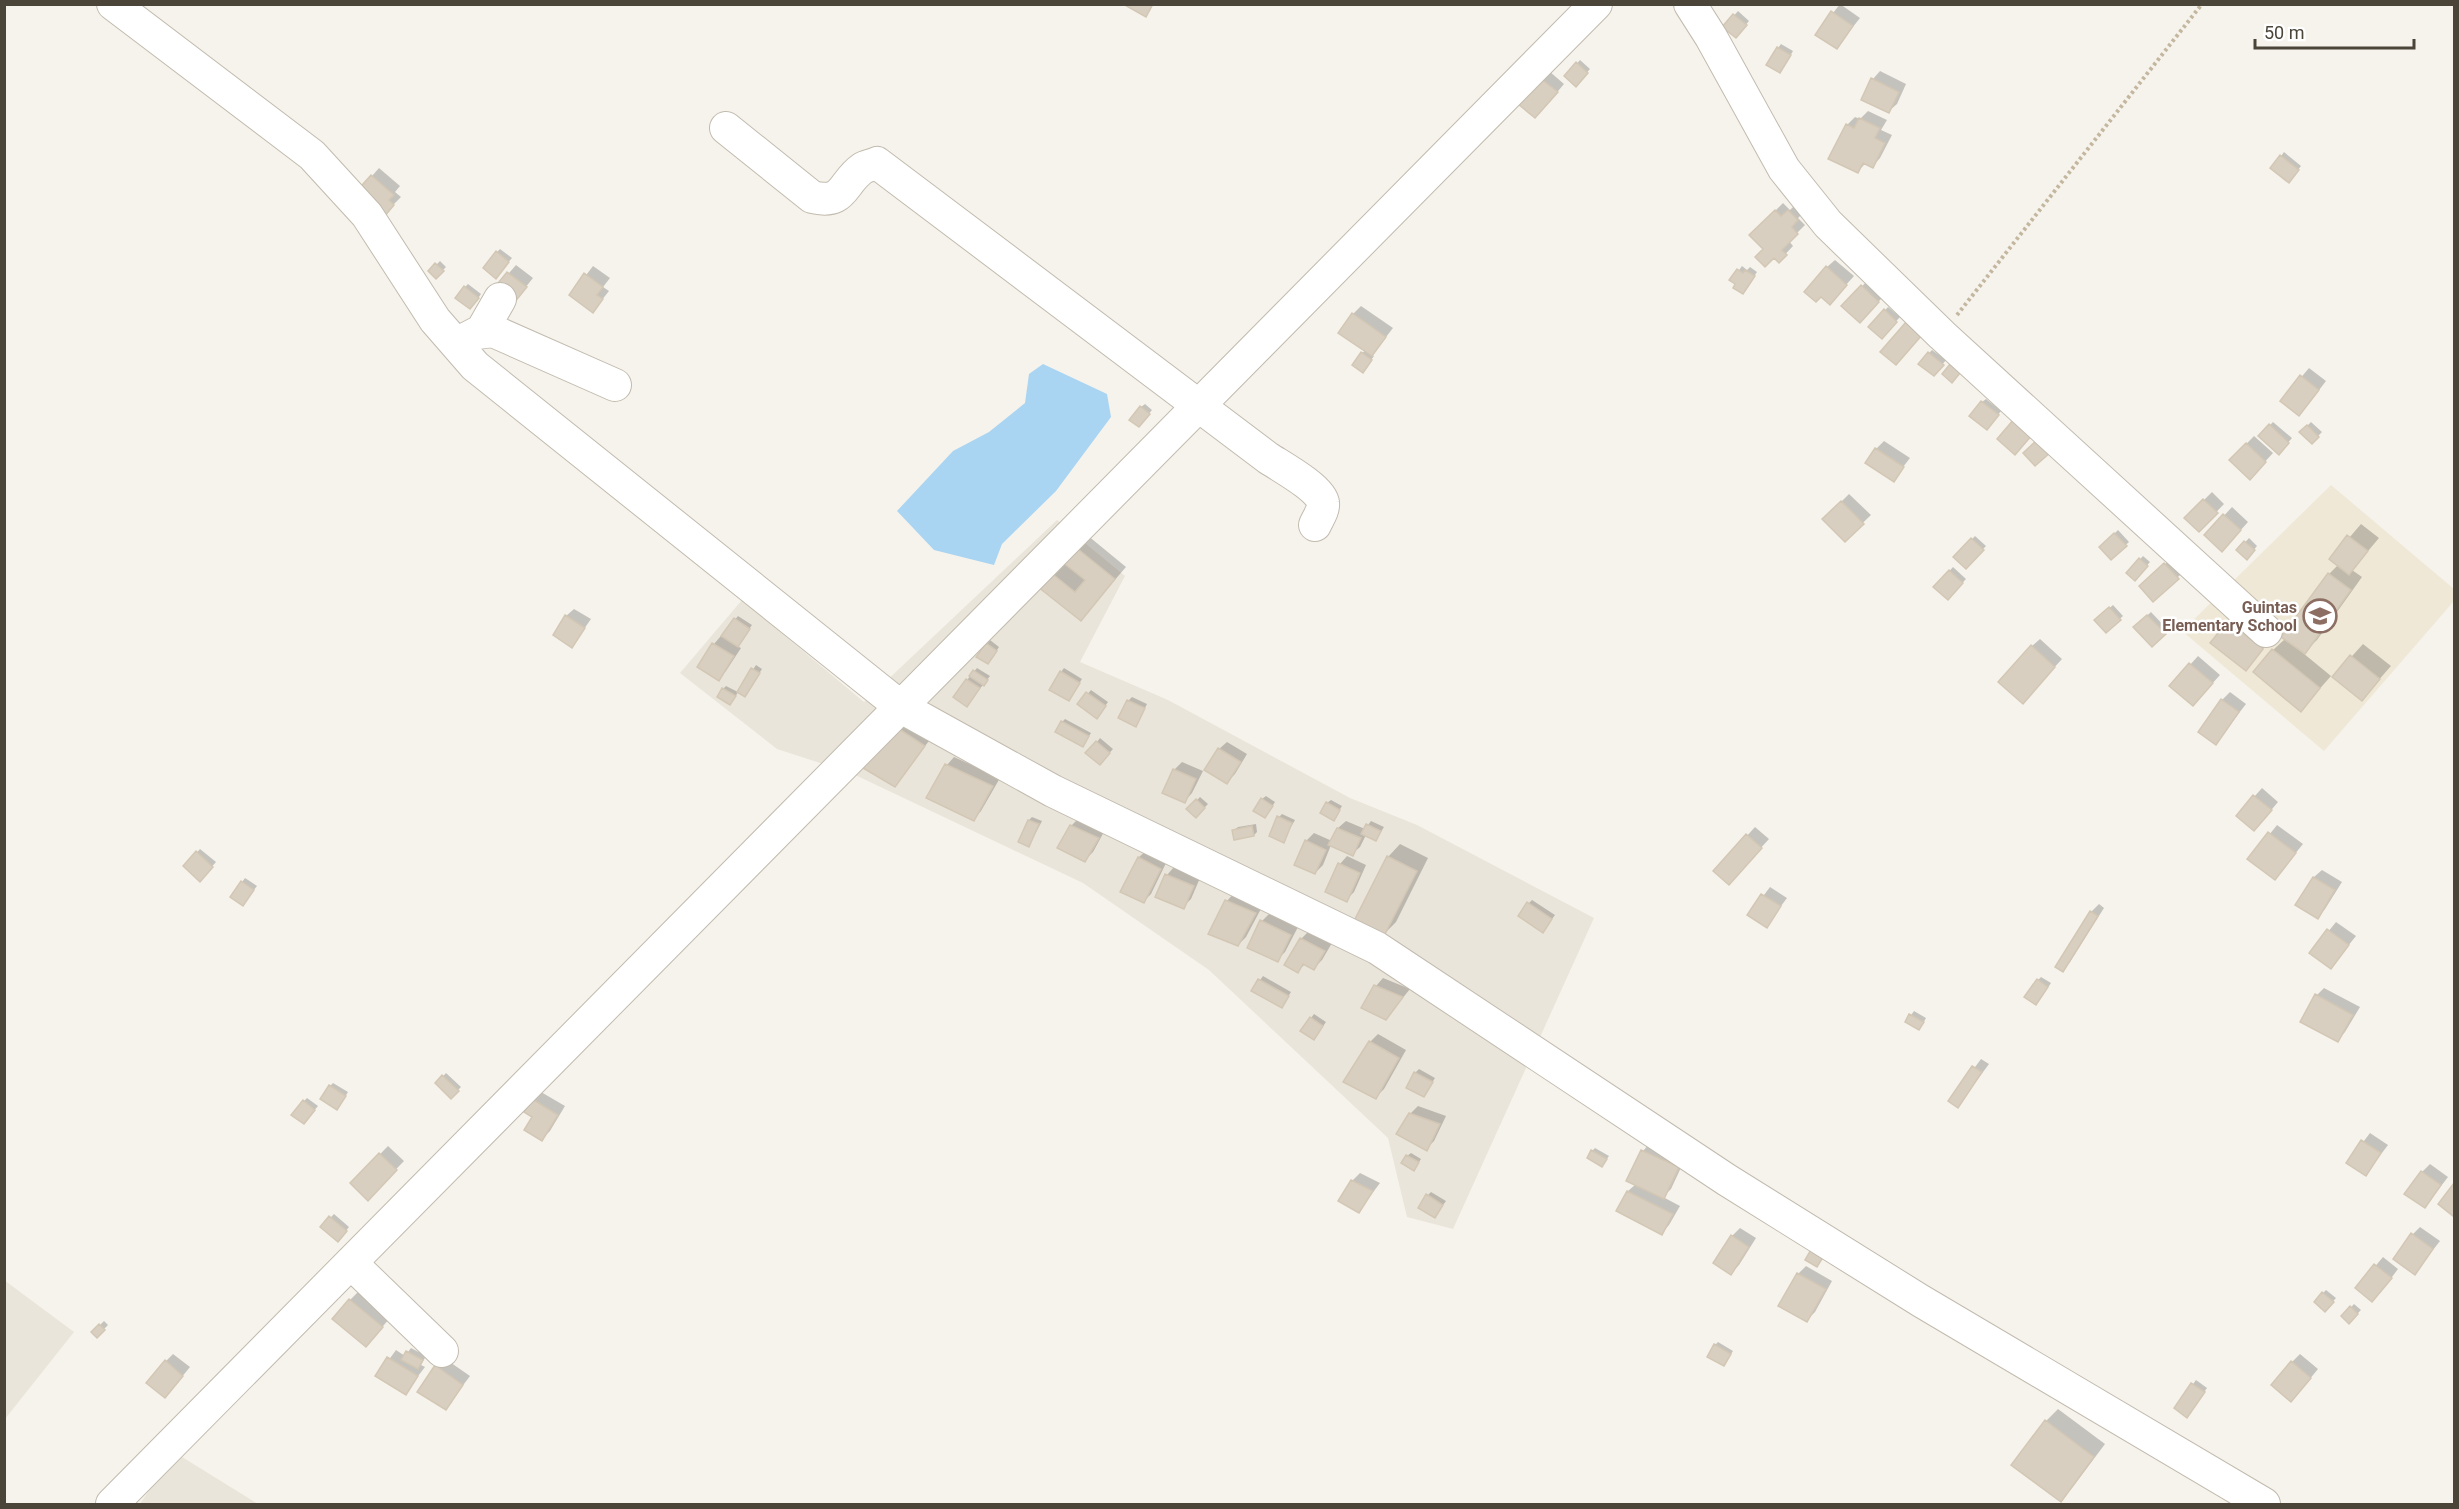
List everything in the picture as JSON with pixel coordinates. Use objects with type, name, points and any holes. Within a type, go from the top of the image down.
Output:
[{"type":"street","points":[[113,4],[312,155],[367,215],[435,320],[468,338],[493,331],[615,385]]},
{"type":"street","points":[[111,1504],[1596,4]]},
{"type":"street","points":[[1690,4],[1711,37],[1784,168],[1828,224],[1942,335],[2266,631]]},
{"type":"street","points":[[726,128],[812,196],[825,200],[841,194],[863,168],[877,163],[1268,458],[1320,493],[1324,506],[1315,525]]},
{"type":"street","points":[[468,338],[500,299]]},
{"type":"street","points":[[468,338],[475,366],[901,708],[1053,791],[1377,948],[1746,1192],[1931,1307],[2264,1504]]},
{"type":"street","points":[[351,1263],[442,1351]]},
{"type":"path","points":[[1942,335],[2202,4]]},
{"type":"shaded area","name":"Guintas Elementary School","points":[[2331,485],[2454,589],[2454,601],[2324,751],[2182,631]]},
{"type":"shaded area","points":[[1057,520],[1125,576],[1080,662],[1168,700],[1350,798],[1417,825],[1594,918],[1453,1229],[1407,1217],[1388,1138],[1209,970],[1083,883],[851,773],[777,749],[680,673],[742,600],[864,702]]},
{"type":"shaded area","points":[[4,1280],[74,1332],[5,1419],[4,1419]]},
{"type":"shaded area","points":[[174,1452],[258,1504],[140,1504]]},
{"type":"water","points":[[1043,364],[1107,394],[1111,417],[1056,491],[1002,544],[994,565],[934,550],[897,511],[953,451],[989,432],[1025,403],[1029,374]]},
{"type":"building","points":[[1123,4],[1153,4],[1146,17]]},
{"type":"building","points":[[1831,11],[1853,26],[1837,49],[1815,35]]},
{"type":"building","points":[[1733,14],[1747,25],[1736,38],[1722,27]]},
{"type":"building","points":[[1777,47],[1791,55],[1780,73],[1766,65]]},
{"type":"building","points":[[1576,62],[1588,73],[1576,87],[1564,76]]},
{"type":"building","points":[[1540,78],[1558,92],[1535,118],[1518,104]]},
{"type":"building","points":[[1871,78],[1899,92],[1889,113],[1861,100]]},
{"type":"building","points":[[1859,118],[1880,128],[1875,138],[1885,143],[1873,168],[1863,163],[1858,173],[1828,159],[1846,124],[1854,128]]},
{"type":"building","points":[[2280,155],[2299,170],[2289,183],[2270,168]]},
{"type":"building","points":[[371,175],[394,195],[389,200],[394,205],[384,217],[355,193]]},
{"type":"building","points":[[1775,210],[1781,216],[1788,210],[1798,220],[1792,227],[1798,234],[1782,250],[1787,255],[1779,263],[1774,258],[1765,267],[1755,257],[1763,249],[1749,235]]},
{"type":"building","points":[[496,251],[509,262],[496,279],[483,268]]},
{"type":"building","points":[[435,263],[444,271],[436,279],[428,271]]},
{"type":"building","points":[[1826,266],[1847,285],[1830,305],[1821,297],[1816,302],[1804,292]]},
{"type":"building","points":[[1737,269],[1743,273],[1745,270],[1755,276],[1743,294],[1733,288],[1735,284],[1729,280]]},
{"type":"building","points":[[507,272],[527,287],[514,303],[494,288]]},
{"type":"building","points":[[584,273],[603,287],[597,295],[603,299],[593,313],[569,295]]},
{"type":"building","points":[[1861,285],[1879,302],[1860,323],[1841,306]]},
{"type":"building","points":[[464,286],[479,298],[470,309],[455,298]]},
{"type":"building","points":[[1884,309],[1897,322],[1882,339],[1868,327]]},
{"type":"building","points":[[1352,313],[1386,337],[1372,356],[1338,333]]},
{"type":"building","points":[[1906,322],[1922,335],[1896,365],[1880,352]]},
{"type":"building","points":[[1361,352],[1372,360],[1363,373],[1352,365]]},
{"type":"building","points":[[1928,352],[1944,365],[1934,376],[1918,364]]},
{"type":"building","points":[[1950,364],[1960,373],[1952,383],[1942,374]]},
{"type":"building","points":[[2300,375],[2319,390],[2299,416],[2280,401]]},
{"type":"building","points":[[1981,401],[1999,415],[1987,430],[1969,416]]},
{"type":"building","points":[[1140,406],[1150,414],[1139,427],[1129,420]]},
{"type":"building","points":[[2014,419],[2032,435],[2015,455],[1997,439]]},
{"type":"building","points":[[2269,424],[2289,443],[2279,455],[2258,436]]},
{"type":"building","points":[[2307,425],[2319,437],[2312,444],[2299,432]]},
{"type":"building","points":[[2038,439],[2051,452],[2035,466],[2023,453]]},
{"type":"building","points":[[2246,443],[2266,462],[2250,480],[2229,460]]},
{"type":"building","points":[[1875,448],[1904,467],[1894,482],[1865,463]]},
{"type":"building","points":[[2203,499],[2218,513],[2199,532],[2184,518]]},
{"type":"building","points":[[1841,501],[1864,524],[1845,542],[1822,519]]},
{"type":"building","points":[[2223,514],[2241,530],[2222,552],[2204,535]]},
{"type":"building","points":[[2114,533],[2127,546],[2111,560],[2099,547]]},
{"type":"building","points":[[2347,535],[2368,551],[2349,575],[2329,559]]},
{"type":"building","points":[[1971,538],[1984,550],[1966,569],[1953,557]]},
{"type":"building","points":[[1068,541],[1115,579],[1081,621],[1038,587],[1050,572],[1075,592],[1085,580],[1056,557]]},
{"type":"building","points":[[2244,541],[2255,550],[2247,560],[2236,550]]},
{"type":"building","points":[[2139,558],[2148,566],[2135,581],[2126,573]]},
{"type":"building","points":[[2164,563],[2179,579],[2153,602],[2139,586]]},
{"type":"building","points":[[1949,570],[1963,583],[1948,600],[1933,587]]},
{"type":"building","points":[[2328,573],[2351,590],[2305,654],[2281,637]]},
{"type":"building","points":[[2109,607],[2121,620],[2106,633],[2094,620]]},
{"type":"building","points":[[565,615],[585,628],[572,648],[553,635]]},
{"type":"building","points":[[2147,615],[2166,634],[2152,647],[2133,627]]},
{"type":"building","points":[[734,618],[750,629],[738,647],[721,636]]},
{"type":"building","points":[[2228,621],[2263,649],[2246,671],[2210,643]]},
{"type":"building","points":[[712,643],[734,656],[719,681],[697,667]]},
{"type":"building","points":[[986,643],[997,651],[988,664],[976,657]]},
{"type":"building","points":[[2031,645],[2055,667],[2023,704],[1998,682]]},
{"type":"building","points":[[2272,649],[2320,688],[2301,712],[2253,672]]},
{"type":"building","points":[[2350,655],[2380,679],[2362,701],[2332,677]]},
{"type":"building","points":[[2189,663],[2213,683],[2193,706],[2169,686]]},
{"type":"building","points":[[751,668],[760,673],[745,697],[737,692]]},
{"type":"building","points":[[973,670],[988,680],[984,686],[969,676]]},
{"type":"building","points":[[1060,671],[1080,683],[1069,701],[1049,690]]},
{"type":"building","points":[[966,679],[980,688],[967,707],[953,697]]},
{"type":"building","points":[[722,688],[736,696],[730,705],[717,697]]},
{"type":"building","points":[[1086,692],[1106,706],[1097,719],[1077,704]]},
{"type":"building","points":[[2221,699],[2239,712],[2216,745],[2198,732]]},
{"type":"building","points":[[1127,700],[1145,708],[1136,727],[1118,718]]},
{"type":"building","points":[[1061,721],[1089,736],[1083,747],[1055,732]]},
{"type":"building","points":[[896,727],[925,746],[895,787],[863,768]]},
{"type":"building","points":[[1096,741],[1110,753],[1100,765],[1085,753]]},
{"type":"building","points":[[1218,748],[1241,762],[1227,784],[1204,770]]},
{"type":"building","points":[[945,764],[993,786],[974,821],[926,798]]},
{"type":"building","points":[[1173,769],[1196,779],[1185,803],[1162,793]]},
{"type":"building","points":[[2253,795],[2272,810],[2254,831],[2236,816]]},
{"type":"building","points":[[1261,798],[1273,806],[1265,818],[1253,811]]},
{"type":"building","points":[[1196,799],[1205,808],[1196,818],[1186,809]]},
{"type":"building","points":[[1326,802],[1340,810],[1334,821],[1320,813]]},
{"type":"building","points":[[1277,816],[1292,823],[1284,843],[1269,836]]},
{"type":"building","points":[[1028,820],[1039,824],[1029,847],[1018,842]]},
{"type":"building","points":[[1366,824],[1381,831],[1376,841],[1361,834]]},
{"type":"building","points":[[1070,825],[1099,838],[1085,862],[1057,848]]},
{"type":"building","points":[[1252,826],[1254,836],[1234,840],[1232,830]]},
{"type":"building","points":[[1337,828],[1361,838],[1353,856],[1328,845]]},
{"type":"building","points":[[2268,832],[2296,853],[2275,880],[2247,859]]},
{"type":"building","points":[[1746,834],[1762,848],[1729,885],[1713,871]]},
{"type":"building","points":[[1305,840],[1326,850],[1315,874],[1294,865]]},
{"type":"building","points":[[196,851],[213,867],[200,882],[183,866]]},
{"type":"building","points":[[1387,856],[1417,871],[1384,936],[1354,921]]},
{"type":"building","points":[[1138,857],[1161,869],[1144,903],[1120,892]]},
{"type":"building","points":[[1338,863],[1360,873],[1347,902],[1325,892]]},
{"type":"building","points":[[1165,874],[1194,886],[1184,909],[1155,897]]},
{"type":"building","points":[[2313,877],[2335,890],[2318,919],[2295,905]]},
{"type":"building","points":[[241,881],[254,890],[243,906],[230,897]]},
{"type":"building","points":[[1761,894],[1781,906],[1767,928],[1747,915]]},
{"type":"building","points":[[1225,900],[1256,913],[1238,946],[1208,934]]},
{"type":"building","points":[[1527,902],[1552,919],[1543,933],[1518,916]]},
{"type":"building","points":[[2090,911],[2098,916],[2063,972],[2055,967]]},
{"type":"building","points":[[1260,920],[1291,935],[1278,962],[1247,948]]},
{"type":"building","points":[[2327,929],[2349,945],[2331,969],[2309,953]]},
{"type":"building","points":[[1300,938],[1325,951],[1314,970],[1303,964],[1298,973],[1284,965]]},
{"type":"building","points":[[1258,979],[1289,996],[1282,1008],[1251,991]]},
{"type":"building","points":[[2037,979],[2048,987],[2036,1005],[2024,997]]},
{"type":"building","points":[[1374,985],[1403,997],[1386,1020],[1361,1008]]},
{"type":"building","points":[[2315,994],[2353,1015],[2338,1042],[2300,1022]]},
{"type":"building","points":[[1909,1014],[1924,1022],[1919,1030],[1905,1022]]},
{"type":"building","points":[[1310,1017],[1323,1026],[1314,1040],[1300,1031]]},
{"type":"building","points":[[1369,1041],[1399,1058],[1376,1099],[1343,1082]]},
{"type":"building","points":[[1972,1066],[1982,1072],[1958,1108],[1948,1101]]},
{"type":"building","points":[[1414,1072],[1433,1082],[1424,1097],[1406,1088]]},
{"type":"building","points":[[442,1075],[459,1091],[451,1099],[435,1083]]},
{"type":"building","points":[[329,1085],[346,1096],[337,1110],[320,1099]]},
{"type":"building","points":[[532,1099],[558,1115],[542,1141],[524,1130],[532,1117],[524,1112]]},
{"type":"building","points":[[303,1100],[315,1110],[304,1124],[291,1115]]},
{"type":"building","points":[[1409,1113],[1440,1124],[1427,1151],[1396,1134]]},
{"type":"building","points":[[2361,1140],[2381,1153],[2366,1176],[2346,1163]]},
{"type":"building","points":[[1591,1150],[1607,1159],[1602,1167],[1587,1158]]},
{"type":"building","points":[[1641,1150],[1679,1167],[1664,1199],[1626,1181]]},
{"type":"building","points":[[379,1153],[397,1170],[368,1201],[350,1183]]},
{"type":"building","points":[[1406,1155],[1419,1162],[1414,1171],[1401,1163]]},
{"type":"building","points":[[2421,1171],[2441,1185],[2425,1208],[2404,1194]]},
{"type":"building","points":[[1351,1180],[1373,1191],[1359,1213],[1338,1201]]},
{"type":"building","points":[[2454,1183],[2454,1214],[2453,1216],[2438,1204]]},
{"type":"building","points":[[1627,1191],[1673,1214],[1662,1235],[1616,1211]]},
{"type":"building","points":[[1426,1194],[1443,1205],[1435,1218],[1418,1208]]},
{"type":"building","points":[[329,1216],[347,1231],[338,1242],[320,1227]]},
{"type":"building","points":[[2411,1233],[2433,1249],[2415,1275],[2393,1259]]},
{"type":"building","points":[[1731,1235],[1749,1247],[1731,1275],[1713,1263]]},
{"type":"building","points":[[1813,1246],[1825,1254],[1817,1267],[1805,1260]]},
{"type":"building","points":[[2374,1264],[2392,1278],[2372,1302],[2355,1288]]},
{"type":"building","points":[[1797,1273],[1826,1289],[1807,1322],[1778,1306]]},
{"type":"building","points":[[2322,1292],[2334,1302],[2325,1312],[2314,1302]]},
{"type":"building","points":[[349,1299],[383,1327],[366,1347],[332,1319]]},
{"type":"building","points":[[2350,1306],[2358,1314],[2349,1324],[2341,1316]]},
{"type":"building","points":[[99,1324],[105,1330],[97,1338],[91,1332]]},
{"type":"building","points":[[1714,1344],[1731,1354],[1724,1366],[1707,1357]]},
{"type":"building","points":[[406,1351],[423,1360],[418,1369],[401,1360]]},
{"type":"building","points":[[387,1357],[418,1376],[406,1395],[375,1376]]},
{"type":"building","points":[[165,1360],[183,1376],[165,1398],[146,1383]]},
{"type":"building","points":[[2291,1361],[2311,1378],[2291,1402],[2271,1385]]},
{"type":"building","points":[[435,1365],[463,1385],[446,1410],[417,1392]]},
{"type":"building","points":[[2191,1383],[2205,1392],[2187,1418],[2174,1408]]},
{"type":"building","points":[[2045,1420],[2094,1457],[2061,1502],[2011,1465]]},
{"type":"place","name":"Guintas Elementary School","points":[[2320,616]]}]
